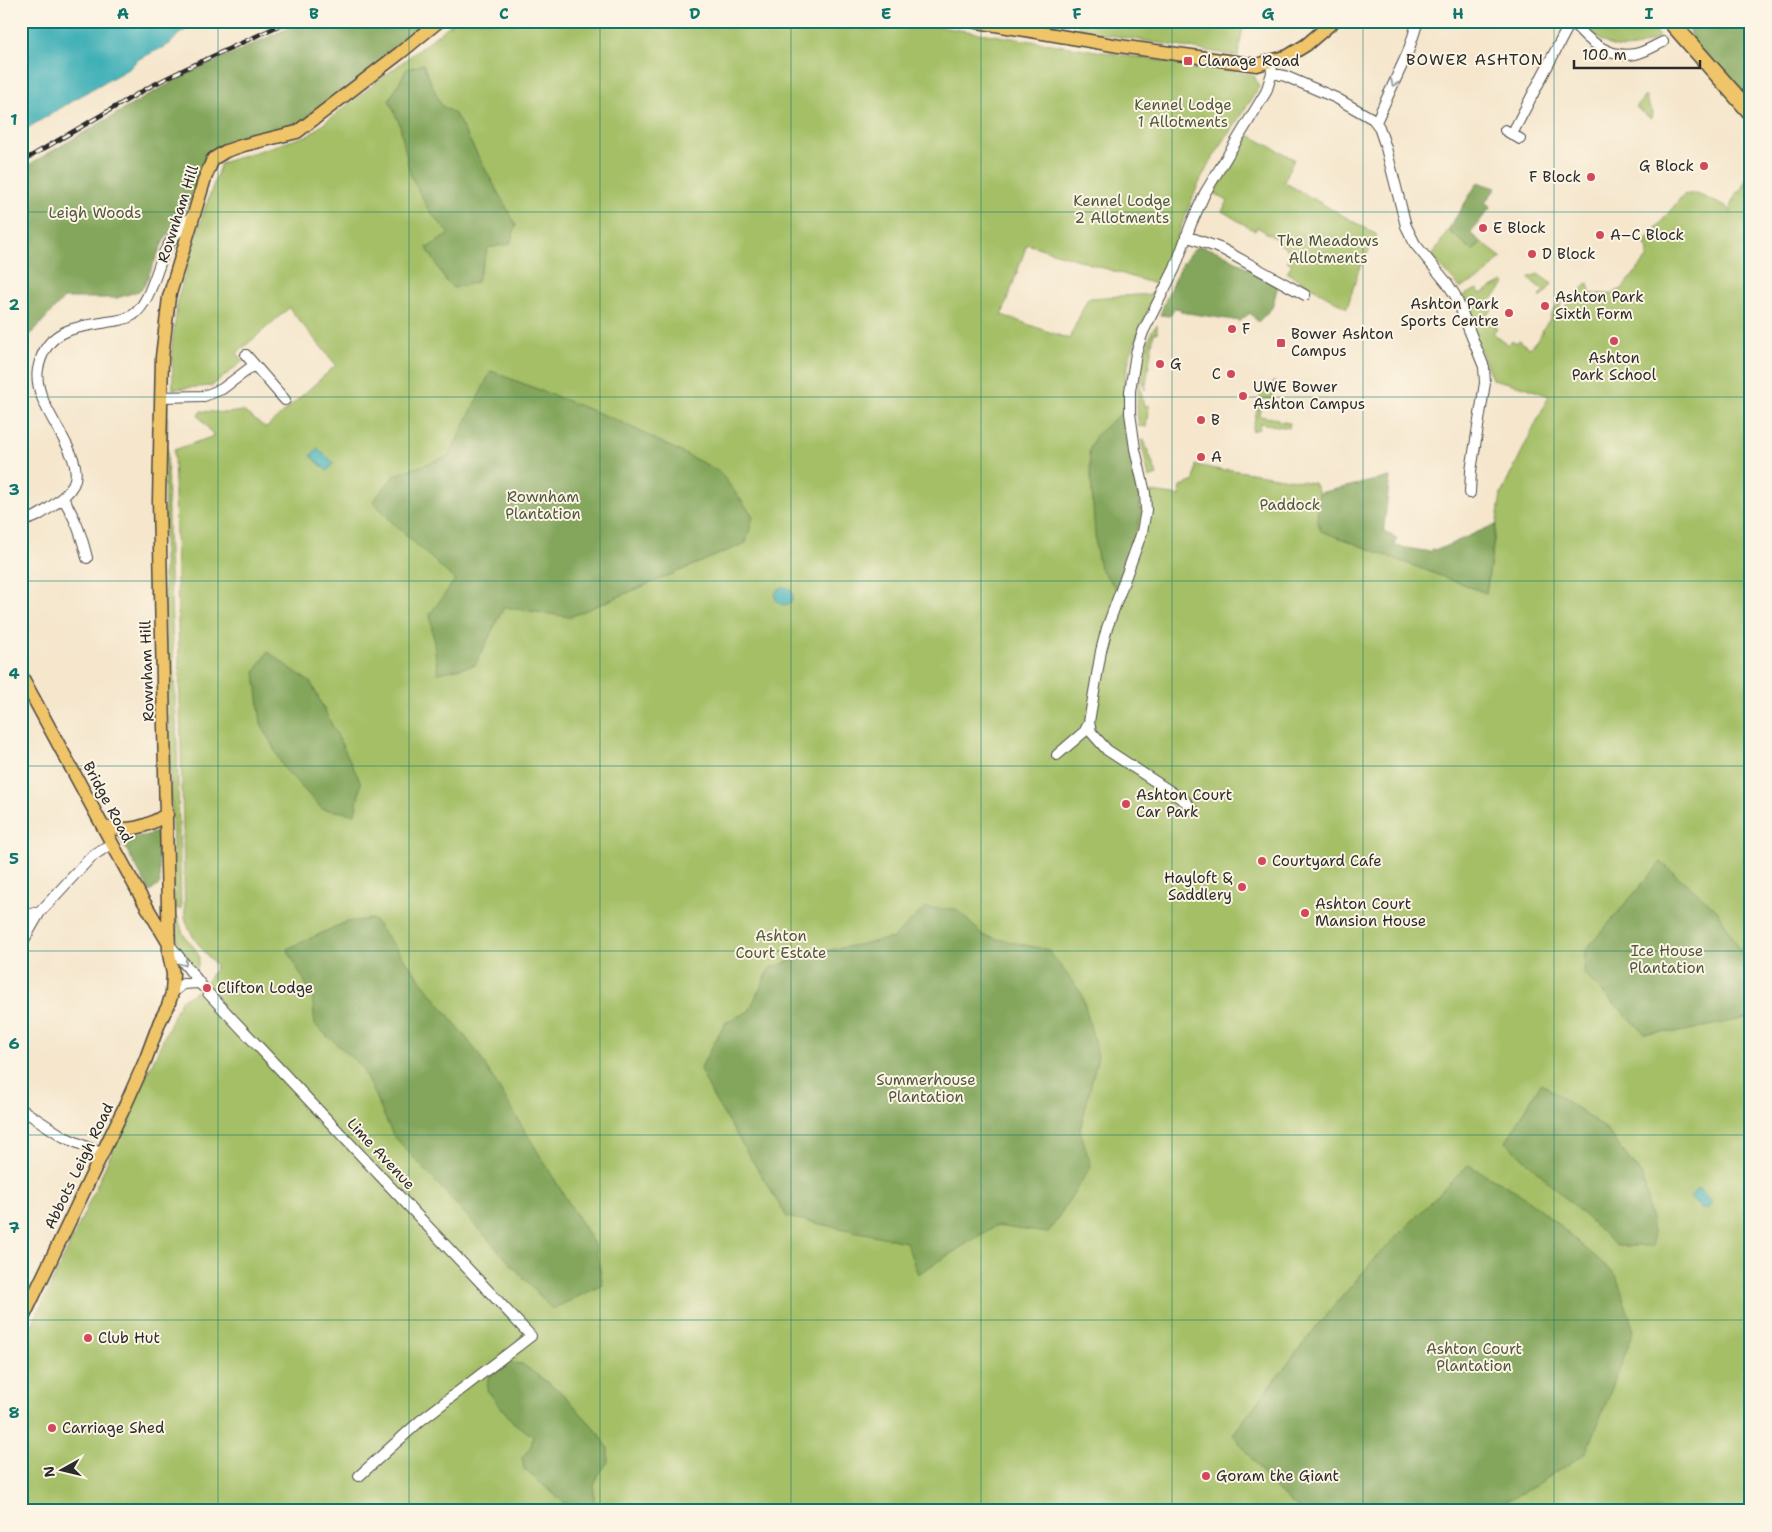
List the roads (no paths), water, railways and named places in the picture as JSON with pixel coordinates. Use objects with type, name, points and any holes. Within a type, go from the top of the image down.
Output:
[{"type":"highway","points":[[1662,21],[1696,52]]},
{"type":"highway","points":[[1670,21],[1751,113]]},
{"type":"highway","points":[[1682,21],[1696,52]]},
{"type":"main road","name":"Rownham Hill","points":[[170,949],[159,501],[162,357],[169,297],[193,215],[213,159],[226,151],[297,132],[439,21]]},
{"type":"main road","points":[[972,21],[1272,68],[1296,52],[1334,21]]},
{"type":"main road","name":"Bridge Road","points":[[21,675],[170,949]]},
{"type":"main road","points":[[103,827],[138,828],[152,824],[167,814]]},
{"type":"main road","name":"Abbots Leigh Road","points":[[21,1322],[146,1060],[160,1021],[168,1006],[172,993],[173,974],[170,949]]},
{"type":"main road","name":"Abbots Leigh Road","points":[[160,1021],[170,949]]},
{"type":"street","points":[[1376,122],[1408,52],[1418,21]]},
{"type":"street","points":[[1512,134],[1572,21],[1594,43],[1604,50],[1616,54],[1637,53],[1664,42]]},
{"type":"street","points":[[1057,755],[1085,731],[1089,722],[1101,651],[1107,628],[1142,532],[1146,510],[1145,493],[1134,443],[1130,413],[1130,391],[1133,366],[1143,332],[1175,268],[1186,236],[1210,184],[1266,92],[1272,68],[1285,76],[1330,96],[1376,122],[1386,148],[1402,218],[1408,232],[1415,244],[1455,295],[1484,367],[1486,383],[1470,471],[1470,493]]},
{"type":"street","points":[[21,520],[33,518],[63,498],[74,484],[76,469],[70,450],[51,419],[39,390],[37,380],[44,351],[53,339],[64,331],[124,319],[134,314],[144,302],[166,250],[177,231],[193,215]]},
{"type":"street","points":[[1186,236],[1222,249],[1304,295]]},
{"type":"street","points":[[246,356],[285,400]]},
{"type":"street","points":[[161,397],[204,396],[222,389],[254,365]]},
{"type":"street","points":[[63,498],[82,534],[87,558]]},
{"type":"street","points":[[1089,722],[1091,732],[1107,750],[1185,801],[1193,810]]},
{"type":"street","points":[[21,944],[40,912],[91,858],[112,843]]},
{"type":"street","points":[[21,916],[40,912]]},
{"type":"street","name":"Lime Avenue","points":[[170,949],[203,987],[531,1336],[420,1421],[358,1476]]},
{"type":"street","points":[[172,993],[183,984],[203,987]]},
{"type":"street","points":[[21,1109],[64,1137],[102,1154]]},
{"type":"water","points":[[21,21],[198,21],[178,35],[170,44],[137,60],[130,68],[21,132]]},
{"type":"water","points":[[317,448],[334,463],[327,471],[311,456]]},
{"type":"water","points":[[784,587],[790,590],[793,596],[790,602],[784,605],[778,602],[775,596],[778,590]]},
{"type":"water","points":[[1698,1188],[1712,1202],[1707,1210],[1700,1208],[1690,1197]]},
{"type":"railway","points":[[21,162],[151,86],[289,21]]},
{"type":"place","name":"Clanage Road","points":[[1188,61]]},
{"type":"place","name":"G Block","points":[[1704,166]]},
{"type":"place","name":"F Block","points":[[1591,177]]},
{"type":"place","name":"E Block","points":[[1483,228]]},
{"type":"place","name":"A–C Block","points":[[1600,235]]},
{"type":"place","name":"D Block","points":[[1532,254]]},
{"type":"place","name":"Ashton Park Sixth Form","points":[[1545,306]]},
{"type":"place","name":"Ashton Park Sports Centre","points":[[1509,313]]},
{"type":"place","name":"F","points":[[1232,329]]},
{"type":"place","name":"Ashton Park School","points":[[1614,341]]},
{"type":"place","name":"Bower Ashton Campus","points":[[1281,343]]},
{"type":"place","name":"G","points":[[1160,364]]},
{"type":"place","name":"C","points":[[1231,374]]},
{"type":"place","name":"UWE Bower Ashton Campus","points":[[1243,396]]},
{"type":"place","name":"B","points":[[1201,420]]},
{"type":"place","name":"A","points":[[1201,457]]},
{"type":"place","name":"Ashton Court Car Park","points":[[1126,804]]},
{"type":"place","name":"Courtyard Cafe","points":[[1262,861]]},
{"type":"place","name":"Hayloft & Saddlery","points":[[1242,887]]},
{"type":"place","name":"Ashton Court Mansion House","points":[[1305,913]]},
{"type":"place","name":"Clifton Lodge","points":[[207,988]]},
{"type":"place","name":"Club Hut","points":[[88,1338]]},
{"type":"place","name":"Carriage Shed","points":[[52,1428]]},
{"type":"place","name":"Goram the Giant","points":[[1206,1476]]},
{"type":"district","name":"BOWER ASHTON","points":[[1475,59]]},
{"type":"park label","name":"Kennel Lodge 1 Allotments","points":[[1183,114]]},
{"type":"park label","name":"Kennel Lodge 2 Allotments","points":[[1122,210]]},
{"type":"park label","name":"Leigh Woods","points":[[95,213]]},
{"type":"park label","name":"The Meadows Allotments","points":[[1328,250]]},
{"type":"park label","name":"Paddock","points":[[1290,505]]},
{"type":"park label","name":"Rownham Plantation","points":[[543,506]]},
{"type":"park label","name":"Ashton Court Estate","points":[[781,944]]},
{"type":"park label","name":"Ice House Plantation","points":[[1667,960]]},
{"type":"park label","name":"Summerhouse Plantation","points":[[926,1088]]},
{"type":"park label","name":"Ashton Court Plantation","points":[[1474,1358]]}]
